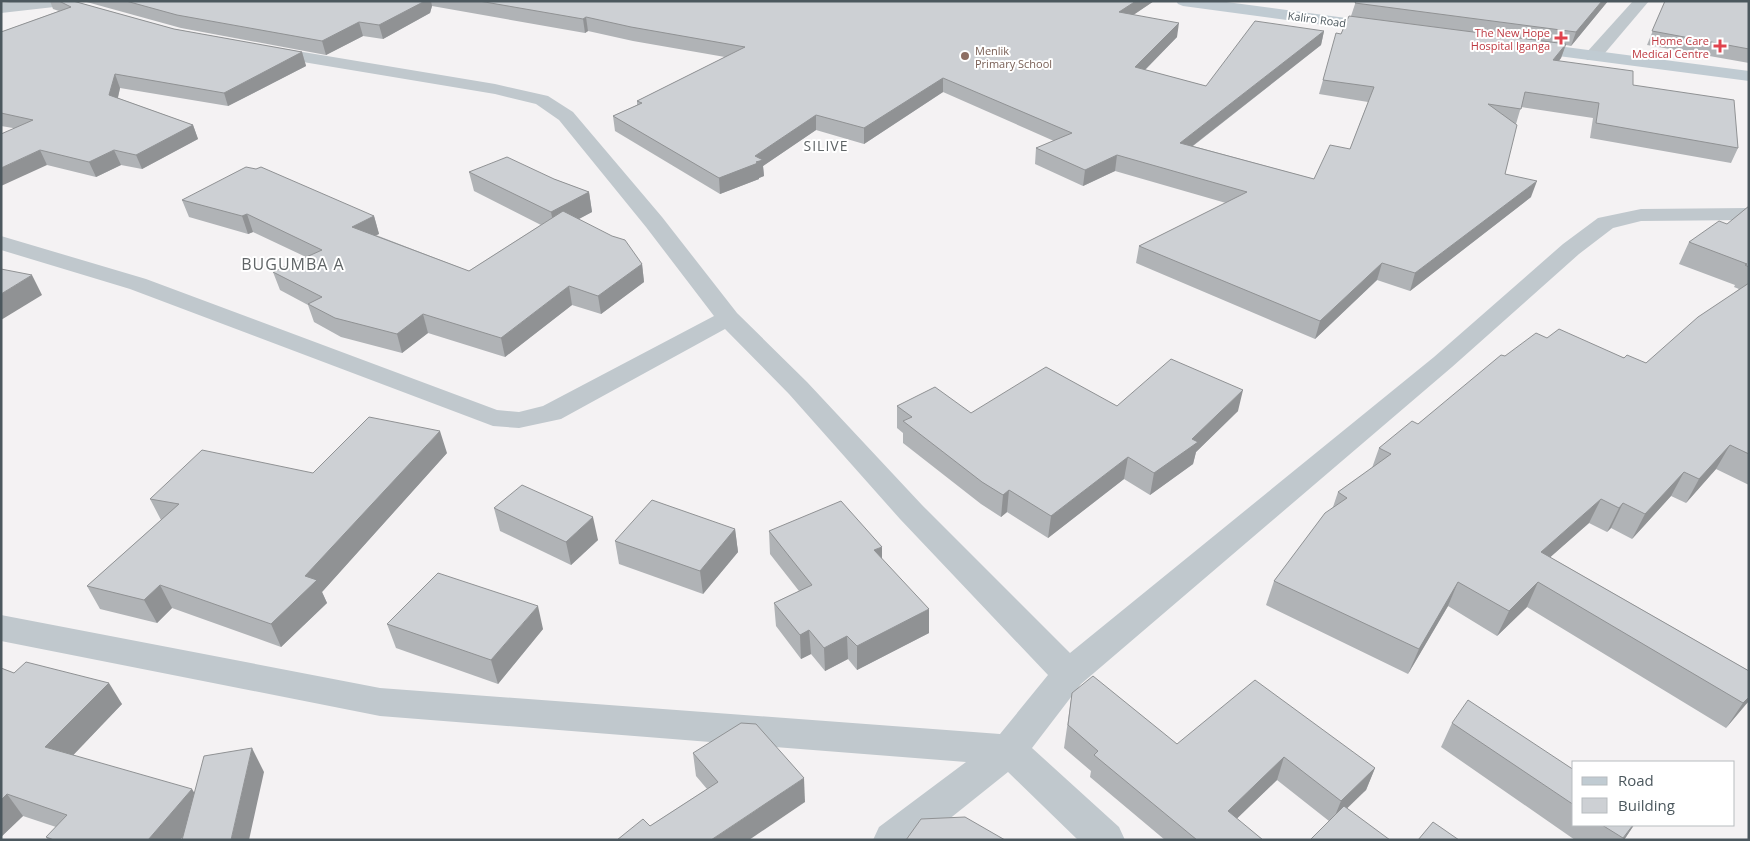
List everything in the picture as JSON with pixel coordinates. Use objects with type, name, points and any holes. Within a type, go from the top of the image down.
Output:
[{"type":"main road","name":"Kaliro Road","points":[[1183,1],[1398,30]]},
{"type":"main road","points":[[1515,46],[1749,76]]},
{"type":"street","points":[[1594,56],[1642,1]]},
{"type":"street","points":[[1,8],[68,3]]},
{"type":"street","points":[[244,47],[346,66],[495,89],[542,100],[566,116],[654,222],[728,318],[798,388],[911,512],[1070,674]]},
{"type":"street","points":[[893,840],[1009,750],[1070,674],[1435,368],[1571,250],[1606,223],[1641,215],[1749,214]]},
{"type":"street","points":[[1,243],[138,284],[493,418],[519,420],[551,413],[728,318]]},
{"type":"street","points":[[1,628],[380,702],[1009,750],[1105,840]]},
{"type":"building","points":[[59,1],[73,1],[174,29],[302,52],[224,93],[115,74],[109,95],[193,125],[136,155],[114,150],[89,162],[40,150],[1,168],[1,134],[33,120],[1,113],[1,32],[71,7]]},
{"type":"building","points":[[126,1],[425,1],[379,25],[359,22],[322,41],[177,15]]},
{"type":"building","points":[[479,1],[1136,1],[1119,12],[1179,23],[1135,67],[1206,86],[1255,21],[1324,31],[1180,143],[1314,179],[1330,145],[1350,149],[1374,87],[1323,80],[1336,33],[1341,34],[1349,16],[1566,44],[1553,60],[1633,71],[1633,85],[1734,100],[1738,148],[1596,123],[1599,103],[1525,92],[1521,109],[1488,104],[1517,125],[1505,174],[1537,181],[1415,273],[1382,263],[1320,321],[1139,246],[1247,192],[1117,155],[1085,170],[1036,148],[1072,133],[943,78],[864,128],[816,115],[755,156],[763,160],[719,178],[613,116],[642,103],[637,101],[745,47],[586,17],[583,19]]},
{"type":"building","points":[[1356,1],[1602,1],[1576,32],[1355,3]]},
{"type":"building","points":[[1665,1],[1749,1],[1749,49],[1652,31]]},
{"type":"building","points":[[507,157],[554,179],[589,192],[551,212],[469,172]]},
{"type":"building","points":[[246,167],[256,169],[261,167],[374,216],[352,227],[469,271],[563,211],[612,236],[625,240],[642,264],[598,296],[569,286],[501,338],[423,314],[397,334],[335,318],[308,304],[322,297],[273,272],[322,250],[247,214],[242,216],[182,200]]},
{"type":"building","points":[[1749,206],[1749,267],[1745,265],[1747,264],[1689,242],[1719,221],[1727,224]]},
{"type":"building","points":[[1,269],[32,275],[1,294]]},
{"type":"building","points":[[1749,283],[1749,454],[1730,445],[1699,479],[1684,472],[1645,514],[1623,503],[1619,508],[1601,499],[1541,552],[1749,671],[1749,697],[1743,703],[1538,582],[1509,611],[1458,582],[1419,649],[1274,581],[1325,513],[1347,498],[1338,492],[1391,454],[1379,448],[1412,421],[1418,424],[1501,355],[1505,356],[1536,333],[1547,338],[1559,329],[1624,358],[1627,355],[1646,363],[1698,317]]},
{"type":"building","points":[[1171,359],[1243,390],[1192,439],[1198,442],[1154,473],[1128,457],[1051,516],[1009,490],[1003,495],[982,482],[903,421],[912,417],[897,406],[935,387],[971,413],[1046,367],[1117,406]]},
{"type":"building","points":[[369,417],[440,431],[305,576],[317,580],[271,624],[160,585],[144,600],[87,586],[179,504],[150,499],[202,450],[313,473]]},
{"type":"building","points":[[522,485],[593,517],[566,542],[494,508]]},
{"type":"building","points":[[652,500],[735,529],[700,571],[615,541]]},
{"type":"building","points":[[841,501],[882,547],[874,550],[929,609],[857,646],[847,636],[824,648],[809,630],[800,635],[774,603],[812,585],[769,531]]},
{"type":"building","points":[[438,573],[538,606],[491,660],[387,624]]},
{"type":"building","points":[[26,662],[109,683],[45,747],[192,789],[148,840],[54,840],[46,837],[67,815],[7,794],[1,800],[1,668],[14,673]]},
{"type":"building","points":[[1093,676],[1177,744],[1255,680],[1375,768],[1341,801],[1284,757],[1228,811],[1263,840],[1197,840],[1094,755],[1098,751],[1068,725],[1072,693]]},
{"type":"building","points":[[1468,700],[1572,769],[1572,804],[1452,723]]},
{"type":"building","points":[[741,723],[756,724],[804,778],[711,840],[617,840],[643,819],[650,826],[718,782],[693,753]]},
{"type":"building","points":[[252,748],[231,840],[182,840],[204,756]]},
{"type":"building","points":[[1344,806],[1390,840],[1310,840]]},
{"type":"building","points":[[965,817],[1005,840],[906,840],[921,819]]},
{"type":"building","points":[[1433,822],[1459,840],[1418,840]]},
{"type":"building","points":[[1604,826],[1632,826],[1623,838]]},
{"type":"place","name":"The New Hope Hospital Iganga","points":[[1561,38]]},
{"type":"place","name":"Home Care Medical Centre","points":[[1720,46]]},
{"type":"place","name":"Menlik Primary School","points":[[965,56]]},
{"type":"district","name":"SILIVE","points":[[826,145]]},
{"type":"district","name":"BUGUMBA A","points":[[293,264]]}]
